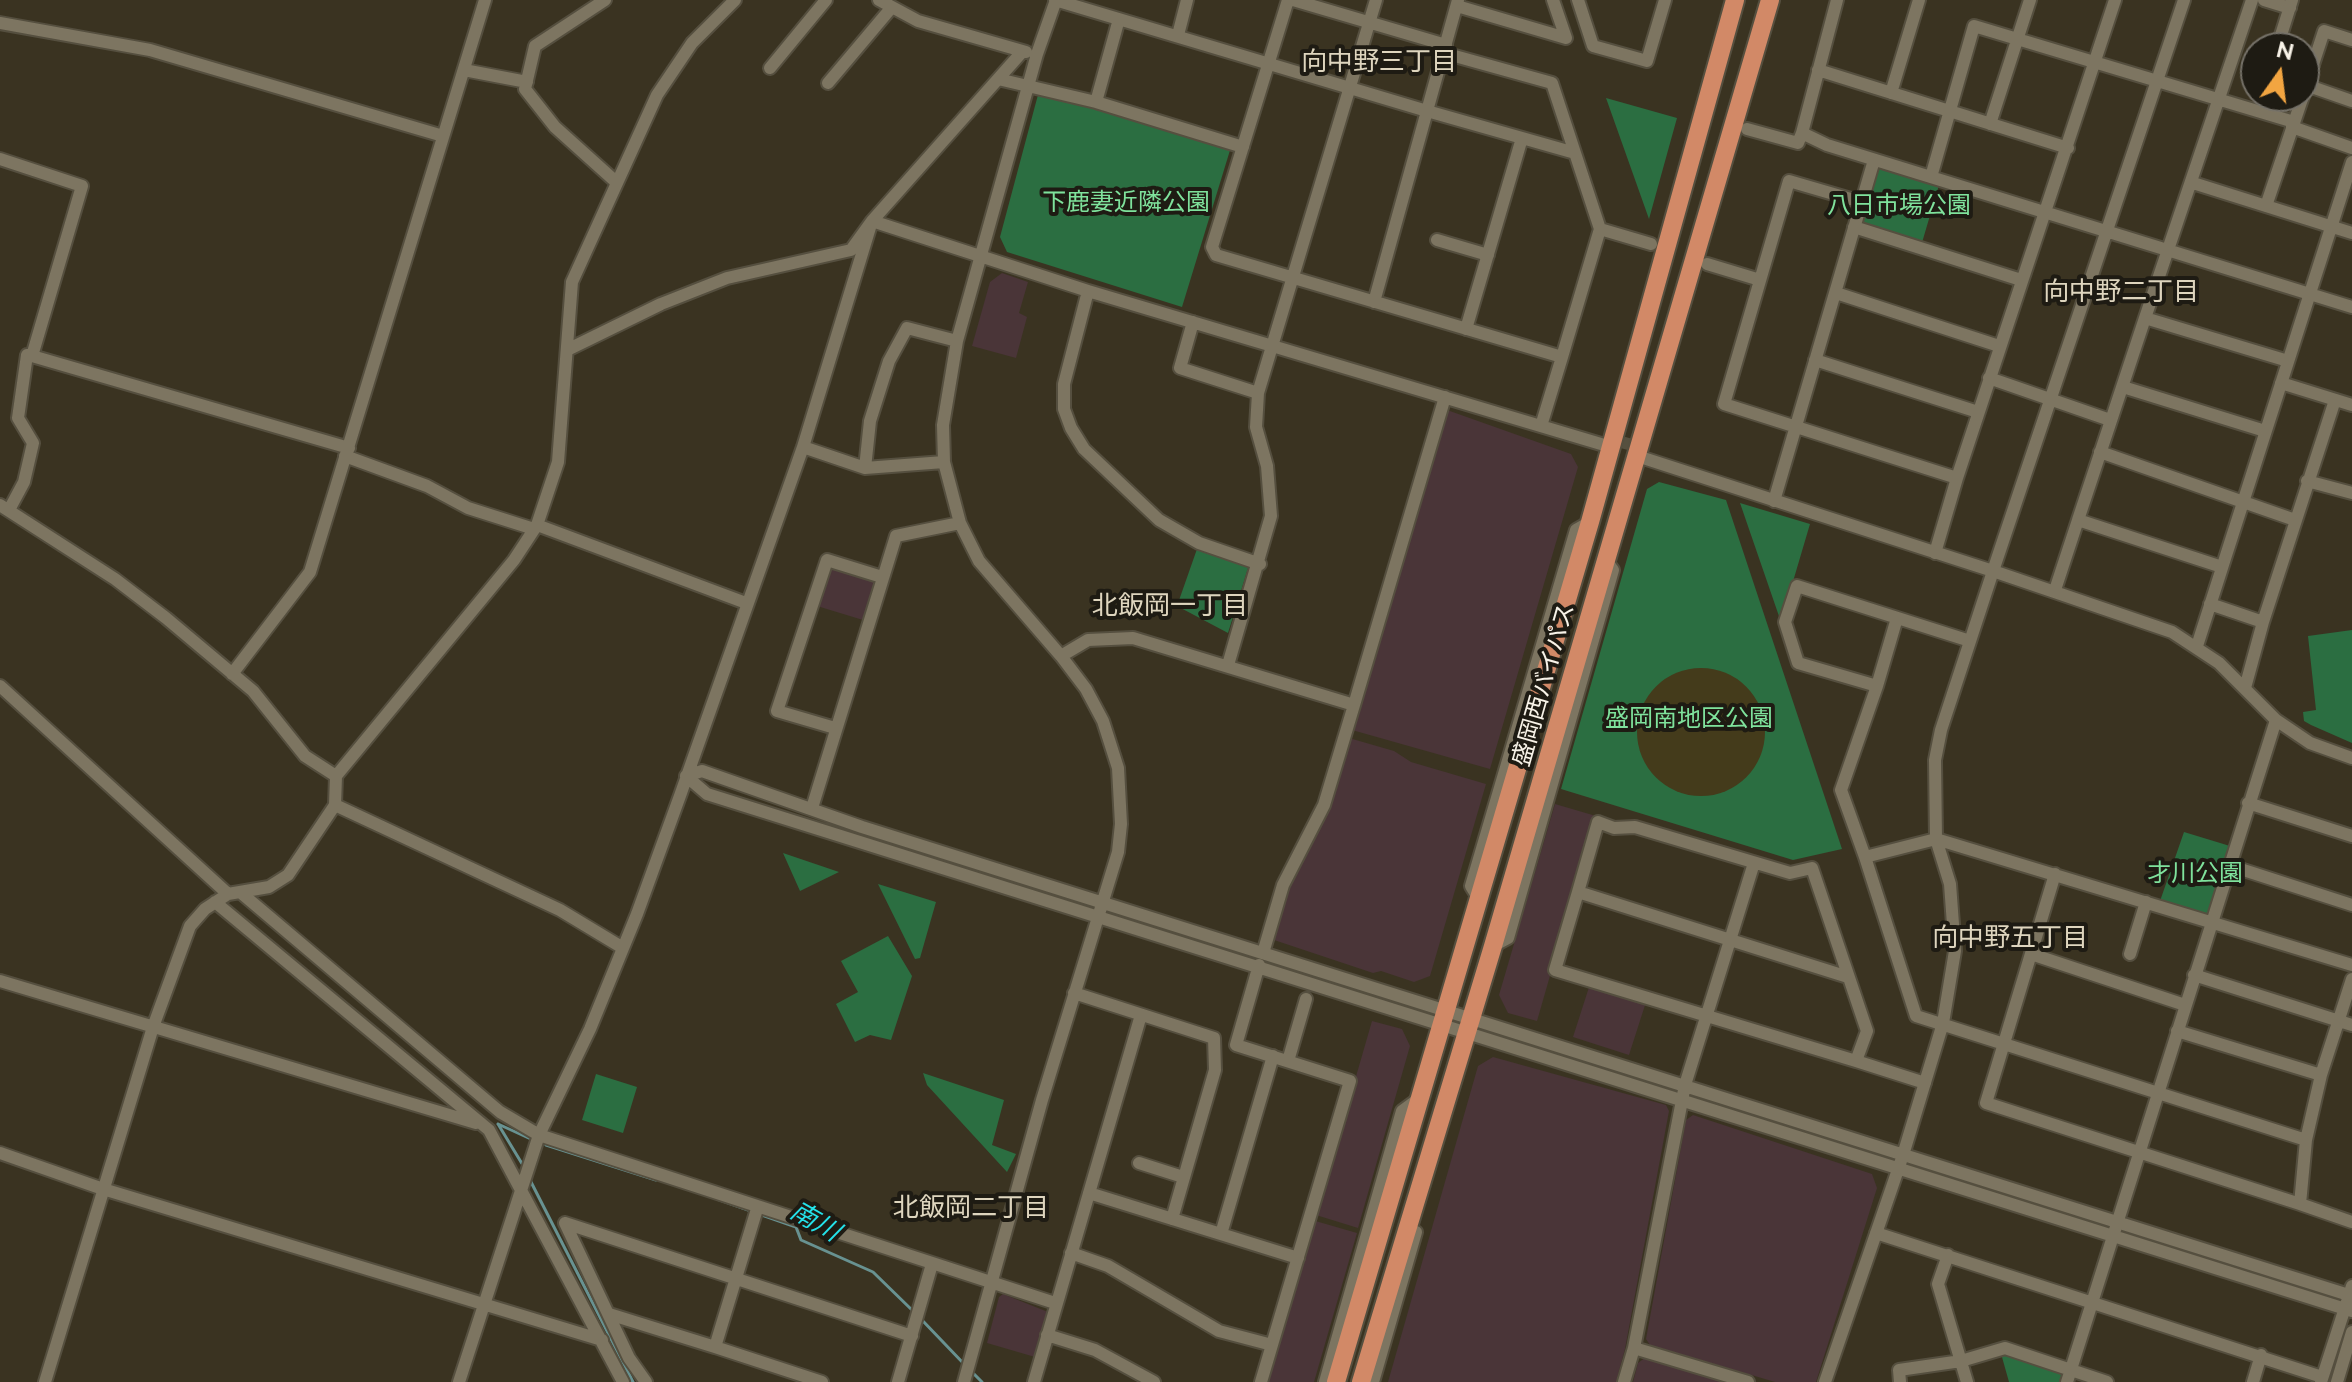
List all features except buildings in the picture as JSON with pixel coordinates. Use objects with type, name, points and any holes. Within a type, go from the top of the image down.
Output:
[{"type":"highway","name":"盛岡西バイパス","points":[[1336,1382],[1590,522],[1735,0]]},
{"type":"highway","name":"盛岡西バイパス","points":[[1361,1382],[1430,1144],[1493,946],[1634,455],[1770,0]]},
{"type":"street","points":[[232,674],[310,572],[485,0]]},
{"type":"street","points":[[605,0],[535,46],[525,89],[555,127],[615,181]]},
{"type":"street","points":[[45,1382],[153,1027],[190,926],[215,902],[234,893],[269,887],[288,875],[335,805],[336,776],[514,560],[536,527],[558,462],[572,282],[615,181],[657,95],[692,43],[735,0]]},
{"type":"street","points":[[770,68],[826,0]]},
{"type":"street","points":[[879,0],[918,21],[1037,54]]},
{"type":"street","points":[[964,1382],[1074,993],[1118,852],[1121,824],[1118,768],[1103,721],[1086,689],[1061,656],[979,561],[960,523],[944,462],[943,425],[957,341],[1037,54],[1056,0],[1575,153]]},
{"type":"street","points":[[1178,35],[1187,0]]},
{"type":"street","points":[[1541,426],[1562,357],[1600,229],[1552,83],[1369,22],[1290,0],[1212,247],[1216,255],[1562,357]]},
{"type":"street","points":[[1228,665],[1269,531],[1272,496],[1256,427],[1258,393],[1376,0]]},
{"type":"street","points":[[1374,302],[1458,3],[1566,38],[1553,0]]},
{"type":"street","points":[[1578,0],[1593,46],[1647,61],[1665,0]]},
{"type":"street","points":[[1747,129],[1798,143],[1837,0]]},
{"type":"street","points":[[1891,93],[1919,0]]},
{"type":"street","points":[[1990,124],[2030,0]]},
{"type":"street","points":[[1935,553],[1999,346],[2068,148],[2115,0]]},
{"type":"street","points":[[1825,1382],[1903,1155],[1943,1023],[1955,951],[1950,884],[1936,839],[1935,760],[1941,730],[2184,0]]},
{"type":"street","points":[[2055,590],[2252,0]]},
{"type":"street","points":[[2264,0],[2291,4],[2282,32]]},
{"type":"street","points":[[828,83],[892,7]]},
{"type":"street","points":[[1096,102],[1119,19]]},
{"type":"street","points":[[0,23],[150,50],[443,136]]},
{"type":"street","points":[[1931,177],[1974,26],[2240,104]]},
{"type":"street","points":[[2320,43],[2324,31],[2352,40]]},
{"type":"street","points":[[567,350],[661,304],[727,278],[840,256],[857,244],[872,221],[1022,52]]},
{"type":"street","points":[[464,70],[527,82]]},
{"type":"street","points":[[1818,70],[2068,148]]},
{"type":"street","points":[[998,79],[1096,102],[1243,147]]},
{"type":"street","points":[[2320,94],[2352,101]]},
{"type":"street","points":[[2263,112],[2352,148]]},
{"type":"street","points":[[2266,206],[2297,112]]},
{"type":"street","points":[[1802,133],[1827,145],[1874,160],[2352,307]]},
{"type":"street","points":[[1466,329],[1522,138]]},
{"type":"street","points":[[0,159],[82,186],[32,356]]},
{"type":"street","points":[[1774,501],[1874,160]]},
{"type":"street","points":[[2197,646],[2352,162]]},
{"type":"street","points":[[1861,202],[1789,181],[1724,404],[1957,478]]},
{"type":"street","points":[[2193,183],[2352,233]]},
{"type":"street","points":[[872,221],[1088,291],[1611,447]]},
{"type":"street","points":[[459,1382],[539,1135],[590,1029],[686,776],[803,447],[872,221]]},
{"type":"street","points":[[1854,227],[2021,280]]},
{"type":"street","points":[[1600,229],[1651,244]]},
{"type":"street","points":[[1437,240],[1488,255]]},
{"type":"street","points":[[1707,264],[1760,280]]},
{"type":"street","points":[[1088,291],[1064,384],[1064,409],[1084,449],[1159,520],[1199,543],[1260,564]]},
{"type":"street","points":[[1836,293],[1999,346]]},
{"type":"street","points":[[2145,318],[2288,361]]},
{"type":"street","points":[[1193,322],[1180,368],[1258,393]]},
{"type":"street","points":[[865,468],[870,421],[889,361],[907,328],[957,341]]},
{"type":"street","points":[[336,776],[305,756],[253,691],[115,579],[4,508],[24,482],[33,443],[18,418],[27,355],[347,452],[427,486],[468,508],[536,527],[746,603]]},
{"type":"street","points":[[1815,360],[1978,412]]},
{"type":"street","points":[[1989,378],[2110,420]]},
{"type":"street","points":[[2281,383],[2352,405]]},
{"type":"street","points":[[2123,387],[2265,431]]},
{"type":"street","points":[[1261,1382],[1350,1081],[1236,1045],[1283,885],[1324,805],[1445,397]]},
{"type":"street","points":[[2245,688],[2307,481],[2335,400]]},
{"type":"street","points":[[803,447],[865,468],[944,462]]},
{"type":"street","points":[[2100,452],[2295,520]]},
{"type":"street","points":[[1634,455],[2147,621],[2197,646],[2276,720],[2310,743],[2352,758]]},
{"type":"street","points":[[2307,481],[2352,493]]},
{"type":"street","points":[[2078,520],[2222,567]]},
{"type":"street","points":[[812,808],[896,536],[960,523]]},
{"type":"street","points":[[835,728],[777,711],[827,560],[882,577]]},
{"type":"street","points":[[1877,686],[1798,663],[1785,622],[1797,586],[1970,641]]},
{"type":"street","points":[[2210,604],[2263,622]]},
{"type":"street","points":[[1897,618],[1841,790],[1916,1016],[2306,1140]]},
{"type":"street","points":[[1061,656],[1088,640],[1133,638],[1354,705]]},
{"type":"street","points":[[0,686],[234,893],[500,1112],[539,1135],[757,1209],[1055,1303]]},
{"type":"street","points":[[2068,1376],[2276,720]]},
{"type":"street","points":[[686,776],[702,771],[1102,901],[1261,959],[1897,1170],[2348,1310]]},
{"type":"street","points":[[686,776],[707,794],[1098,916],[1261,959],[1468,1026],[1685,1085],[2117,1222],[2351,1292],[2348,1310],[2322,1379],[2261,1355],[1876,1233]]},
{"type":"street","points":[[2248,803],[2352,836]]},
{"type":"street","points":[[335,805],[560,910],[623,948]]},
{"type":"street","points":[[1856,1061],[1867,1031],[1812,868],[1790,873],[1635,827],[1614,828],[1598,822],[1555,970],[1925,1083]]},
{"type":"street","points":[[1865,857],[1936,839],[2352,965]]},
{"type":"street","points":[[1624,1382],[1634,1348],[1685,1085],[1754,863]]},
{"type":"street","points":[[2228,865],[2352,905]]},
{"type":"street","points":[[2055,874],[1986,1103],[2352,1222]]},
{"type":"street","points":[[1578,892],[1848,977]]},
{"type":"street","points":[[215,902],[483,1125],[522,1188],[623,1382]]},
{"type":"street","points":[[2130,954],[2146,902]]},
{"type":"street","points":[[2031,954],[2185,1005]]},
{"type":"street","points":[[2194,975],[2352,1025]]},
{"type":"street","points":[[2300,1204],[2306,1140],[2321,1075],[2352,979]]},
{"type":"street","points":[[0,981],[483,1125]]},
{"type":"street","points":[[1074,993],[1214,1038],[1215,1070],[1172,1219]]},
{"type":"street","points":[[1288,1061],[1306,999]]},
{"type":"street","points":[[1034,1382],[1141,1015]]},
{"type":"street","points":[[2177,1031],[2321,1075]]},
{"type":"street","points":[[1221,1234],[1273,1056]]},
{"type":"street","points":[[1325,1382],[1402,1111],[1417,1100]]},
{"type":"street","points":[[1373,1382],[1439,1150],[1430,1144]]},
{"type":"street","points":[[0,1153],[103,1189],[602,1340]]},
{"type":"street","points":[[1139,1163],[1183,1177]]},
{"type":"street","points":[[1089,1193],[1298,1258]]},
{"type":"street","points":[[715,1347],[757,1209]]},
{"type":"street","points":[[646,1382],[629,1358],[565,1223],[912,1336]]},
{"type":"street","points":[[1071,1253],[1108,1266],[1219,1331],[1272,1345]]},
{"type":"street","points":[[1948,1255],[1938,1284],[1967,1382]]},
{"type":"street","points":[[898,1382],[932,1264]]},
{"type":"street","points":[[609,1314],[822,1382]]},
{"type":"street","points":[[2337,1382],[2352,1332]]},
{"type":"street","points":[[1047,1335],[1095,1350],[1154,1382]]},
{"type":"street","points":[[1634,1348],[1748,1382]]},
{"type":"street","points":[[1900,1382],[1899,1370],[1961,1361],[2005,1348],[2068,1376],[2107,1382]]},
{"type":"street","points":[[2253,1382],[2261,1355]]},
{"type":"shaded area","points":[[1002,273],[1028,282],[1019,313],[1027,317],[1016,358],[972,346],[990,282]]},
{"type":"shaded area","points":[[1447,410],[1571,454],[1578,467],[1490,769],[1352,730]]},
{"type":"shaded area","points":[[831,567],[875,581],[863,620],[817,606]]},
{"type":"shaded area","points":[[1349,738],[1394,751],[1411,762],[1486,784],[1430,976],[1414,982],[1381,971],[1373,973],[1271,939],[1286,888]]},
{"type":"shaded area","points":[[1555,804],[1596,816],[1537,1021],[1508,1013],[1499,995]]},
{"type":"shaded area","points":[[1590,984],[1646,1002],[1629,1055],[1573,1037]]},
{"type":"shaded area","points":[[1372,1021],[1402,1029],[1410,1046],[1358,1228],[1316,1215]]},
{"type":"shaded area","points":[[1493,1057],[1666,1105],[1669,1111],[1625,1349],[1616,1382],[1388,1382],[1478,1066]]},
{"type":"shaded area","points":[[1693,1115],[1872,1174],[1877,1188],[1816,1382],[1775,1382],[1650,1345],[1646,1339],[1686,1120]]},
{"type":"shaded area","points":[[1312,1220],[1357,1233],[1314,1382],[1265,1382]]},
{"type":"shaded area","points":[[1003,1294],[1048,1312],[1035,1357],[987,1343],[999,1297]]},
{"type":"shaded area","points":[[1646,1357],[1730,1382],[1633,1382],[1638,1363]]},
{"type":"green space","name":"下鹿妻近隣公園","points":[[1039,91],[1231,147],[1182,307],[1007,252],[1000,237]]},
{"type":"green space","points":[[1606,98],[1677,118],[1649,219]]},
{"type":"green space","name":"八日市場公園","points":[[1879,167],[1939,185],[1921,246],[1859,224],[1874,169]]},
{"type":"green space","name":"盛岡南地区公園","points":[[1659,482],[1726,500],[1842,849],[1793,860],[1561,789],[1647,489]]},
{"type":"green space","points":[[1740,503],[1810,524],[1781,622]]},
{"type":"green space","points":[[1197,549],[1249,565],[1228,633],[1177,606]]},
{"type":"green space","points":[[2352,630],[2352,743],[2304,721],[2303,712],[2316,710],[2308,636]]},
{"type":"green space","name":"才川公園","points":[[2184,832],[2230,846],[2207,915],[2160,901]]},
{"type":"green space","points":[[783,853],[839,872],[800,891]]},
{"type":"green space","points":[[878,884],[936,902],[920,958],[915,959]]},
{"type":"green space","points":[[888,936],[912,976],[891,1040],[870,1035],[855,1042],[836,1004],[858,992],[841,961]]},
{"type":"green space","points":[[923,1073],[1004,1100],[992,1145],[1016,1154],[1007,1172],[927,1085]]},
{"type":"green space","points":[[596,1074],[637,1087],[623,1133],[582,1120]]},
{"type":"green space","points":[[2000,1350],[2070,1370],[2067,1382],[2009,1382]]},
{"type":"sand","points":[[1701,668],[1726,673],[1746,687],[1760,707],[1765,732],[1760,757],[1746,777],[1726,791],[1701,796],[1676,791],[1656,777],[1642,757],[1637,732],[1642,707],[1656,687],[1676,673]]},
{"type":"waterway","points":[[498,1124],[524,1167]]},
{"type":"waterway","name":"南川","points":[[498,1124],[533,1140]]},
{"type":"waterway","name":"南川","points":[[546,1145],[656,1180]]},
{"type":"waterway","points":[[530,1180],[633,1382]]},
{"type":"waterway","name":"南川","points":[[717,1199],[751,1211]]},
{"type":"waterway","name":"南川","points":[[759,1214],[796,1227],[801,1240],[873,1272],[913,1311]]},
{"type":"waterway","name":"南川","points":[[921,1319],[965,1365]]},
{"type":"waterway","name":"南川","points":[[971,1371],[982,1382]]},
{"type":"tunnel","points":[[1604,437],[1649,450]]},
{"type":"district","name":"向中野三丁目","points":[[1379,62]]},
{"type":"district","name":"向中野二丁目","points":[[2121,292]]},
{"type":"district","name":"北飯岡一丁目","points":[[1170,606]]},
{"type":"district","name":"向中野五丁目","points":[[2010,938]]},
{"type":"district","name":"北飯岡二丁目","points":[[971,1208]]}]
